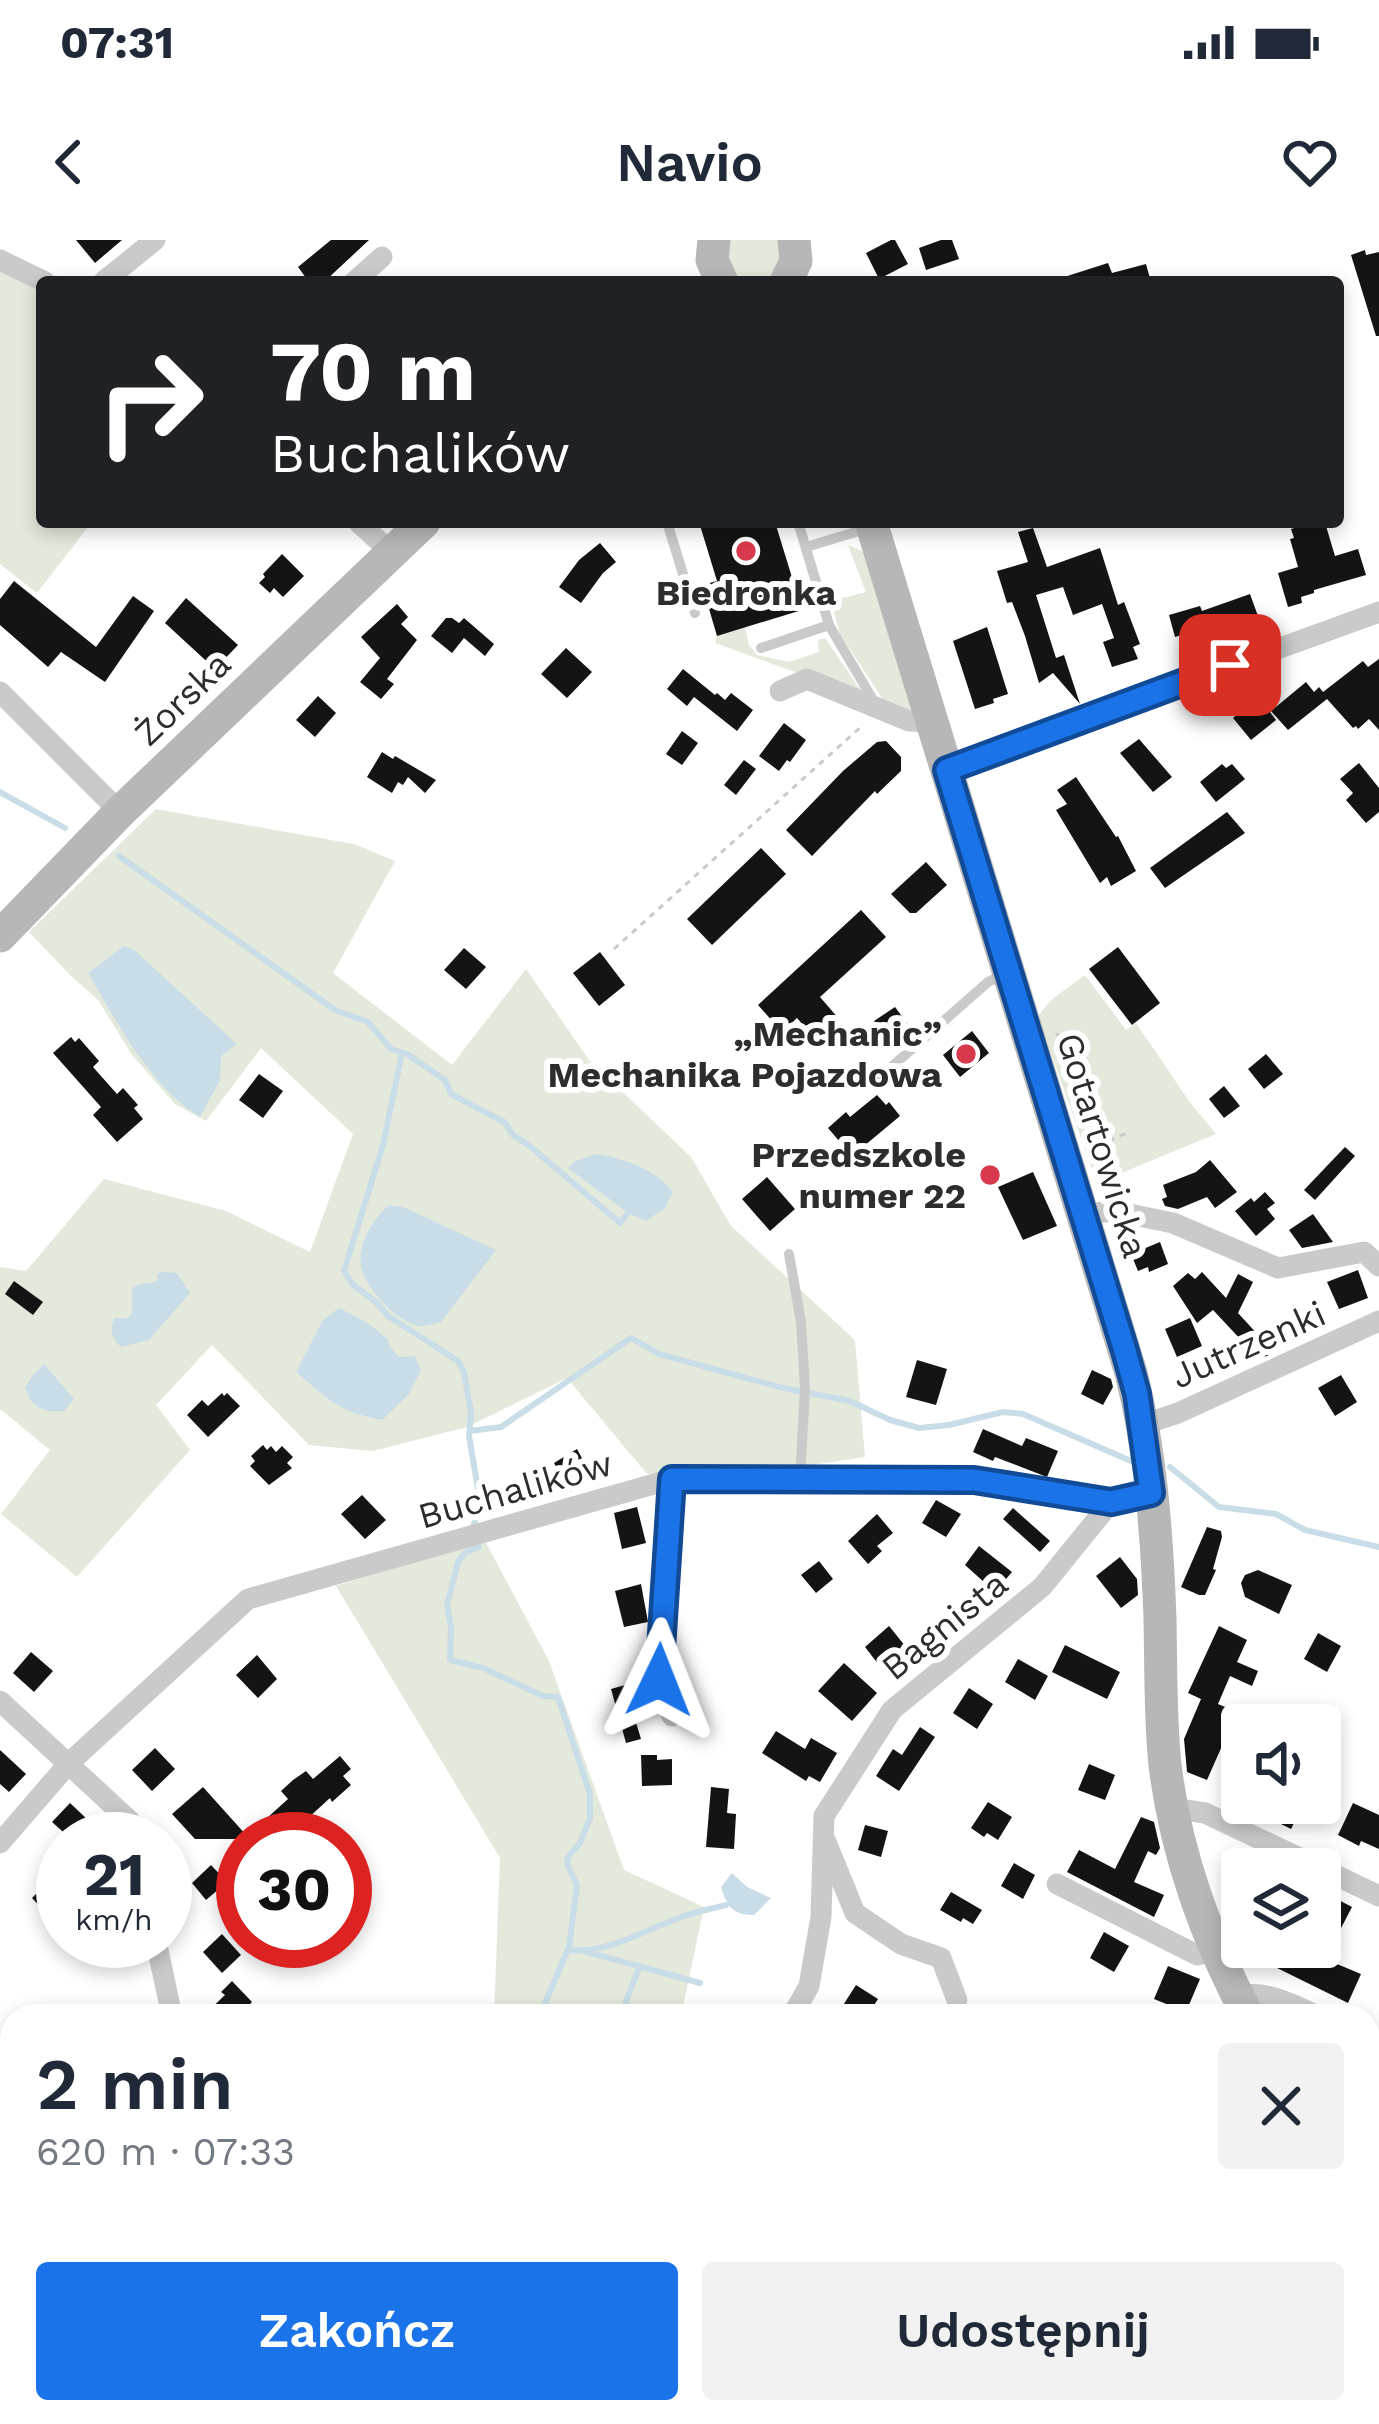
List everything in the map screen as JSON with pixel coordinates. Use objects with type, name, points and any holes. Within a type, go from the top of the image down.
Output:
[{"type":"street","points":[[111,276],[155,240]]},
{"type":"street","points":[[789,276],[796,261],[794,240]]},
{"type":"street","points":[[813,276],[819,240]]},
{"type":"street","points":[[361,276],[382,257]]},
{"type":"street","points":[[0,260],[36,278]]},
{"type":"street","points":[[365,528],[391,551]]},
{"type":"street","name":"Żorska","points":[[0,936],[120,812],[417,528]]},
{"type":"street","name":"Gotartowicka","points":[[873,528],[1125,1351],[1151,1493],[1162,1734],[1172,1808],[1192,1890],[1242,2004]]},
{"type":"street","points":[[947,770],[1379,612]]},
{"type":"street","points":[[780,691],[807,679],[909,721],[932,722]]},
{"type":"street","points":[[0,692],[120,812]]},
{"type":"street","points":[[1084,1214],[1115,1211],[1173,1223],[1278,1268],[1364,1252],[1379,1266]]},
{"type":"street","name":"Jutrzenki","points":[[1142,1424],[1178,1413],[1379,1321]]},
{"type":"street","points":[[672,1479],[659,1680],[672,1716]]},
{"type":"street","name":"Buchalików","points":[[0,1843],[68,1762],[248,1599],[672,1479],[974,1480],[1111,1502],[1151,1493]]},
{"type":"street","name":"Bagnista","points":[[798,2004],[808,1986],[821,1917],[824,1816],[892,1710],[1042,1587],[1111,1502]]},
{"type":"street","points":[[0,1702],[121,1812]]},
{"type":"street","points":[[1172,1808],[1205,1814],[1379,1896]]},
{"type":"street","points":[[824,1836],[855,1912],[901,1944],[941,1958],[957,2000]]},
{"type":"street","points":[[1057,1884],[1197,1955],[1216,1950]]},
{"type":"street","points":[[162,1968],[169,2004]]},
{"type":"street","name":"Gotartowicka","points":[[1245,2004],[1256,1994],[1290,2004]]},
{"type":"lane","points":[[669,528],[695,613]]},
{"type":"lane","points":[[800,528],[829,625],[879,710]]},
{"type":"lane","points":[[806,548],[863,528]]},
{"type":"lane","points":[[761,648],[829,625]]},
{"type":"lane","points":[[880,1077],[988,982],[1009,972]]},
{"type":"lane","points":[[789,1254],[801,1322],[800,1480]]},
{"type":"path","points":[[614,950],[879,710]]},
{"type":"path","points":[[1031,1043],[1058,1032],[1110,1189]]},
{"type":"path","points":[[1095,1148],[1127,1132]]},
{"type":"shaded area","points":[[728,240],[781,240],[784,250],[772,276],[736,276]]},
{"type":"shaded area","points":[[0,268],[36,285],[36,528],[87,528],[37,593],[0,564]]},
{"type":"shaded area","points":[[848,545],[867,553],[914,716],[888,707],[840,634],[831,601],[866,592]]},
{"type":"shaded area","points":[[745,627],[757,655],[789,662],[819,652],[818,640],[825,638],[866,698],[715,643],[717,636]]},
{"type":"shaded area","points":[[156,809],[354,844],[395,861],[333,973],[452,1065],[526,969],[589,1060],[691,1157],[731,1226],[855,1340],[865,1457],[779,1470],[647,1474],[567,1378],[467,1427],[373,1451],[309,1445],[212,1345],[156,1405],[190,1450],[77,1577],[1,1514],[50,1450],[0,1409],[0,1267],[26,1271],[104,1179],[226,1211],[310,1252],[353,1134],[261,1048],[206,1121],[175,1104],[132,1055],[98,1000],[29,932]],"holes":[[[322,1321],[390,1347],[399,1358],[382,1420],[344,1409],[296,1372]]]},
{"type":"shaded area","points":[[1085,975],[1126,1030],[1136,1023],[1216,1134],[1097,1183],[1038,1016]]},
{"type":"shaded area","points":[[484,1539],[549,1661],[624,1870],[704,1907],[684,2004],[494,2004],[500,1858],[336,1586]]},
{"type":"water","points":[[124,946],[237,1044],[221,1056],[220,1080],[200,1117],[151,1071],[88,973]]},
{"type":"water","points":[[597,1154],[629,1162],[657,1177],[673,1192],[665,1208],[646,1221],[568,1168]]},
{"type":"water","points":[[389,1205],[496,1250],[441,1322],[421,1326],[403,1319],[384,1304],[364,1275],[364,1240]]},
{"type":"water","points":[[163,1272],[177,1273],[190,1293],[149,1340],[121,1347],[112,1334],[114,1318],[128,1318],[132,1288],[155,1282]]},
{"type":"water","points":[[339,1308],[388,1339],[399,1357],[415,1356],[421,1370],[409,1394],[382,1420],[344,1409],[296,1372],[322,1321]]},
{"type":"water","points":[[44,1364],[74,1399],[64,1411],[40,1408],[25,1388]]},
{"type":"water","points":[[732,1873],[747,1887],[771,1898],[754,1915],[732,1909],[726,1900],[721,1887]]},
{"type":"building","points":[[76,240],[122,240],[95,263]]},
{"type":"building","points":[[331,240],[369,240],[330,276],[305,276],[298,267]]},
{"type":"building","points":[[895,240],[908,264],[878,276],[866,253]]},
{"type":"building","points":[[952,240],[959,259],[926,270],[919,248]]},
{"type":"building","points":[[1365,250],[1366,255],[1379,252],[1379,336],[1351,255]]},
{"type":"building","points":[[1108,263],[1112,273],[1146,264],[1149,276],[1067,276]]},
{"type":"building","name":"Biedronka","points":[[701,528],[777,528],[802,610],[717,636],[702,585],[717,581]]},
{"type":"building","points":[[1033,528],[1047,567],[1100,548],[1118,605],[1124,602],[1140,644],[1133,647],[1138,659],[1112,667],[1103,642],[1114,638],[1102,604],[1073,615],[1063,587],[1036,595],[1056,658],[1064,655],[1080,704],[1053,673],[1039,683],[997,571],[1028,562],[1018,532]]},
{"type":"building","points":[[1327,528],[1335,556],[1358,549],[1366,575],[1314,590],[1301,597],[1302,603],[1288,607],[1278,573],[1298,567],[1291,529]]},
{"type":"building","points":[[600,543],[616,562],[581,603],[559,587],[579,560]]},
{"type":"building","points":[[282,554],[304,576],[283,597],[259,583]]},
{"type":"building","points":[[14,581],[96,647],[133,596],[154,611],[105,682],[61,652],[48,667],[0,625],[0,599]]},
{"type":"building","points":[[1250,594],[1258,616],[1184,640],[1182,635],[1175,637],[1169,615],[1200,606],[1202,611]]},
{"type":"building","points":[[186,598],[238,645],[215,669],[165,623]]},
{"type":"building","points":[[397,604],[408,617],[401,624],[417,640],[387,679],[394,684],[381,699],[360,682],[380,658],[361,637]]},
{"type":"building","points":[[446,618],[459,623],[464,618],[494,644],[485,656],[464,638],[452,653],[431,636]]},
{"type":"building","points":[[987,627],[1008,694],[975,709],[953,641]]},
{"type":"building","points":[[566,648],[592,672],[567,698],[541,674]]},
{"type":"building","points":[[1379,659],[1379,730],[1369,719],[1353,728],[1327,699],[1288,730],[1271,711],[1306,682],[1314,692],[1319,687],[1323,692],[1363,661],[1368,667]]},
{"type":"building","points":[[683,669],[715,695],[725,700],[731,693],[753,710],[737,731],[694,697],[687,706],[667,689]]},
{"type":"building","points":[[318,696],[336,713],[315,737],[296,720]]},
{"type":"building","points":[[1252,702],[1260,712],[1266,707],[1276,720],[1251,740],[1233,718]]},
{"type":"building","points":[[784,723],[806,740],[779,771],[759,756]]},
{"type":"building","points":[[682,731],[698,743],[682,765],[666,754]]},
{"type":"building","points":[[1139,739],[1172,777],[1153,792],[1120,753]]},
{"type":"building","points":[[886,741],[901,757],[901,771],[812,856],[786,830],[843,771],[877,742]]},
{"type":"building","points":[[382,752],[436,780],[425,793],[408,777],[392,793],[367,777]]},
{"type":"building","points":[[744,760],[756,769],[736,795],[724,785]]},
{"type":"building","points":[[1359,763],[1379,788],[1379,812],[1366,823],[1346,800],[1353,793],[1340,779]]},
{"type":"building","points":[[1222,764],[1226,768],[1232,764],[1245,779],[1216,802],[1200,782]]},
{"type":"building","points":[[1076,777],[1118,836],[1136,871],[1111,886],[1107,877],[1100,883],[1056,810],[1067,804],[1057,790]]},
{"type":"building","points":[[1227,812],[1245,833],[1165,888],[1150,868]]},
{"type":"building","points":[[761,848],[786,874],[712,945],[687,919]]},
{"type":"building","points":[[926,862],[947,885],[916,913],[910,913],[891,894]]},
{"type":"building","points":[[861,910],[886,937],[820,997],[839,1019],[816,1040],[797,1018],[782,1032],[758,1005]]},
{"type":"building","points":[[1118,947],[1160,1003],[1132,1025],[1089,969]]},
{"type":"building","points":[[464,948],[486,967],[466,989],[444,970]]},
{"type":"building","points":[[600,952],[625,985],[599,1006],[573,973]]},
{"type":"building","points":[[895,1007],[909,1026],[888,1041],[874,1021]]},
{"type":"building","name":"„Mechanic” Mechanika Pojazdowa","points":[[972,1031],[989,1053],[960,1077],[943,1055]]},
{"type":"building","points":[[71,1037],[75,1042],[79,1038],[99,1061],[93,1067],[117,1094],[123,1088],[138,1105],[134,1108],[143,1119],[117,1142],[93,1115],[101,1107],[53,1053]]},
{"type":"building","points":[[1266,1054],[1283,1074],[1264,1089],[1248,1069]]},
{"type":"building","points":[[259,1074],[283,1091],[263,1118],[239,1100]]},
{"type":"building","points":[[1224,1086],[1240,1106],[1224,1118],[1209,1099]]},
{"type":"building","points":[[877,1095],[900,1116],[852,1156],[828,1128]]},
{"type":"building","points":[[1345,1147],[1355,1156],[1315,1200],[1304,1190]]},
{"type":"building","points":[[1210,1160],[1237,1192],[1215,1208],[1207,1197],[1178,1209],[1165,1206],[1163,1185],[1196,1172]]},
{"type":"building","points":[[1033,1172],[1057,1226],[1023,1240],[998,1187]]},
{"type":"building","points":[[767,1177],[795,1209],[770,1231],[742,1199]]},
{"type":"building","points":[[1265,1192],[1275,1203],[1267,1209],[1275,1219],[1256,1236],[1235,1211]]},
{"type":"building","points":[[1313,1214],[1333,1242],[1302,1248],[1289,1230]]},
{"type":"building","points":[[1160,1242],[1168,1264],[1138,1271],[1131,1254]]},
{"type":"building","points":[[1358,1270],[1368,1298],[1339,1309],[1327,1282]]},
{"type":"building","points":[[1202,1272],[1226,1298],[1238,1274],[1253,1282],[1238,1313],[1273,1351],[1269,1355],[1259,1359],[1213,1310],[1197,1323],[1173,1286],[1188,1273],[1195,1279]]},
{"type":"building","points":[[14,1281],[43,1302],[33,1315],[5,1294]]},
{"type":"building","points":[[1190,1318],[1202,1346],[1177,1357],[1165,1329]]},
{"type":"building","points":[[917,1360],[947,1369],[936,1405],[906,1397]]},
{"type":"building","points":[[1092,1370],[1111,1379],[1113,1387],[1103,1405],[1081,1394]]},
{"type":"building","points":[[1341,1375],[1357,1402],[1335,1416],[1318,1388]]},
{"type":"building","points":[[222,1393],[240,1406],[208,1437],[187,1415],[202,1400],[208,1406]]},
{"type":"building","points":[[983,1429],[1022,1446],[1026,1438],[1058,1451],[1047,1477],[973,1452]]},
{"type":"building","points":[[263,1445],[276,1452],[282,1446],[293,1457],[287,1463],[292,1468],[269,1485],[250,1466],[255,1461],[251,1456]]},
{"type":"building","points":[[577,1449],[591,1475],[570,1492],[554,1463]]},
{"type":"building","points":[[362,1495],[386,1520],[365,1539],[341,1514]]},
{"type":"building","points":[[936,1500],[961,1514],[946,1537],[922,1523]]},
{"type":"building","points":[[637,1507],[646,1543],[622,1549],[614,1513]]},
{"type":"building","points":[[1013,1508],[1050,1541],[1040,1552],[1003,1519]]},
{"type":"building","points":[[877,1514],[893,1533],[877,1546],[882,1551],[868,1564],[848,1541]]},
{"type":"building","points":[[1207,1527],[1221,1531],[1222,1537],[1216,1570],[1205,1595],[1199,1595],[1181,1587]]},
{"type":"building","points":[[979,1546],[1012,1572],[995,1592],[965,1565]]},
{"type":"building","points":[[1120,1557],[1137,1579],[1138,1595],[1121,1608],[1096,1576]]},
{"type":"building","points":[[819,1561],[833,1579],[816,1593],[801,1575]]},
{"type":"building","points":[[1258,1570],[1292,1585],[1279,1614],[1245,1597],[1241,1583],[1245,1575]]},
{"type":"building","points":[[641,1584],[648,1622],[624,1627],[615,1591]]},
{"type":"building","points":[[889,1626],[906,1647],[882,1669],[865,1647]]},
{"type":"building","points":[[1219,1626],[1247,1640],[1237,1662],[1258,1671],[1252,1686],[1230,1676],[1218,1704],[1221,1748],[1207,1780],[1187,1772],[1184,1739],[1201,1699],[1188,1693]]},
{"type":"building","points":[[1318,1633],[1341,1646],[1327,1672],[1304,1659]]},
{"type":"building","points":[[1065,1645],[1120,1672],[1107,1699],[1052,1672]]},
{"type":"building","points":[[31,1652],[53,1671],[34,1692],[13,1673]]},
{"type":"building","points":[[257,1655],[277,1679],[258,1698],[236,1675]]},
{"type":"building","points":[[1018,1659],[1048,1676],[1035,1700],[1005,1682]]},
{"type":"building","points":[[844,1663],[877,1693],[852,1721],[818,1691]]},
{"type":"building","points":[[636,1682],[645,1713],[634,1716],[641,1739],[626,1743],[611,1689]]},
{"type":"building","points":[[969,1688],[993,1704],[977,1729],[953,1713]]},
{"type":"building","points":[[920,1727],[935,1737],[899,1791],[876,1776],[893,1749],[902,1755]]},
{"type":"building","points":[[776,1731],[805,1749],[811,1738],[837,1753],[820,1782],[809,1776],[806,1781],[762,1753]]},
{"type":"building","points":[[155,1748],[175,1769],[152,1791],[132,1770]]},
{"type":"building","points":[[0,1750],[26,1774],[9,1792],[0,1784]]},
{"type":"building","points":[[641,1755],[672,1759],[672,1785],[642,1786]]},
{"type":"building","points":[[340,1756],[351,1769],[343,1776],[351,1785],[315,1812],[274,1812],[288,1799],[281,1791],[293,1780],[306,1771],[313,1779]]},
{"type":"building","points":[[1089,1764],[1115,1775],[1105,1800],[1078,1790]]},
{"type":"building","points":[[203,1787],[225,1812],[216,1812],[216,1839],[195,1839],[192,1812],[174,1812]]},
{"type":"building","points":[[711,1787],[729,1789],[727,1813],[736,1814],[734,1849],[706,1847]]},
{"type":"building","points":[[988,1802],[1012,1817],[998,1840],[971,1828]]},
{"type":"building","points":[[1353,1803],[1379,1815],[1379,1849],[1361,1841],[1359,1846],[1338,1835]]},
{"type":"building","points":[[1141,1817],[1154,1822],[1160,1848],[1156,1855],[1148,1851],[1134,1882],[1164,1895],[1154,1917],[1067,1872],[1079,1850],[1115,1869]]},
{"type":"building","points":[[865,1825],[888,1831],[881,1857],[858,1850]]},
{"type":"building","points":[[1014,1863],[1035,1875],[1023,1899],[1001,1886]]},
{"type":"building","points":[[211,1865],[216,1870],[216,1891],[206,1900],[192,1883]]},
{"type":"building","points":[[951,1892],[982,1910],[973,1924],[940,1910]]},
{"type":"building","points":[[1341,1901],[1352,1907],[1341,1928]]},
{"type":"building","points":[[1104,1932],[1129,1946],[1114,1972],[1090,1958]]},
{"type":"building","points":[[216,1940],[216,1966],[203,1952]]},
{"type":"building","points":[[1168,1966],[1200,1979],[1189,2004],[1154,1999]]},
{"type":"building","points":[[1341,1966],[1361,1974],[1348,2003],[1277,1968]]},
{"type":"building","points":[[232,1981],[252,2002],[216,2004],[225,1995],[221,1992]]},
{"type":"building","points":[[856,1985],[878,1999],[875,2004],[844,2004]]},
{"type":"waterway","points":[[0,792],[65,828]]},
{"type":"waterway","points":[[119,856],[335,1010],[368,1022],[391,1049],[407,1054],[445,1080],[451,1094],[504,1122],[513,1135],[620,1223],[628,1213]]},
{"type":"waterway","points":[[402,1053],[383,1145],[344,1271],[388,1316],[458,1361],[464,1372],[480,1501],[473,1528]]},
{"type":"waterway","points":[[470,1431],[501,1427],[631,1338],[659,1354],[850,1401],[919,1428],[1003,1412],[1023,1414],[1131,1461]]},
{"type":"waterway","points":[[1170,1467],[1219,1507],[1276,1514],[1305,1530],[1379,1547]]},
{"type":"waterway","points":[[479,1547],[458,1562],[447,1605],[450,1660],[483,1668],[543,1696],[558,1697],[590,1794],[590,1818],[567,1864],[577,1885],[569,1947],[545,2004]]},
{"type":"waterway","points":[[569,1950],[611,1945],[726,1905]]},
{"type":"waterway","points":[[587,1952],[700,1983]]},
{"type":"waterway","points":[[626,2004],[639,1968]]},
{"type":"place","name":"Biedronka","points":[[746,551]]},
{"type":"place","name":"„Mechanic” Mechanika Pojazdowa","points":[[966,1054]]},
{"type":"place","name":"Przedszkole numer 22","points":[[990,1175]]},
{"type":"route","points":[[659,1680],[672,1479],[974,1480],[1111,1502],[1151,1493],[1137,1394],[1125,1351],[947,770],[1230,665]]}]
